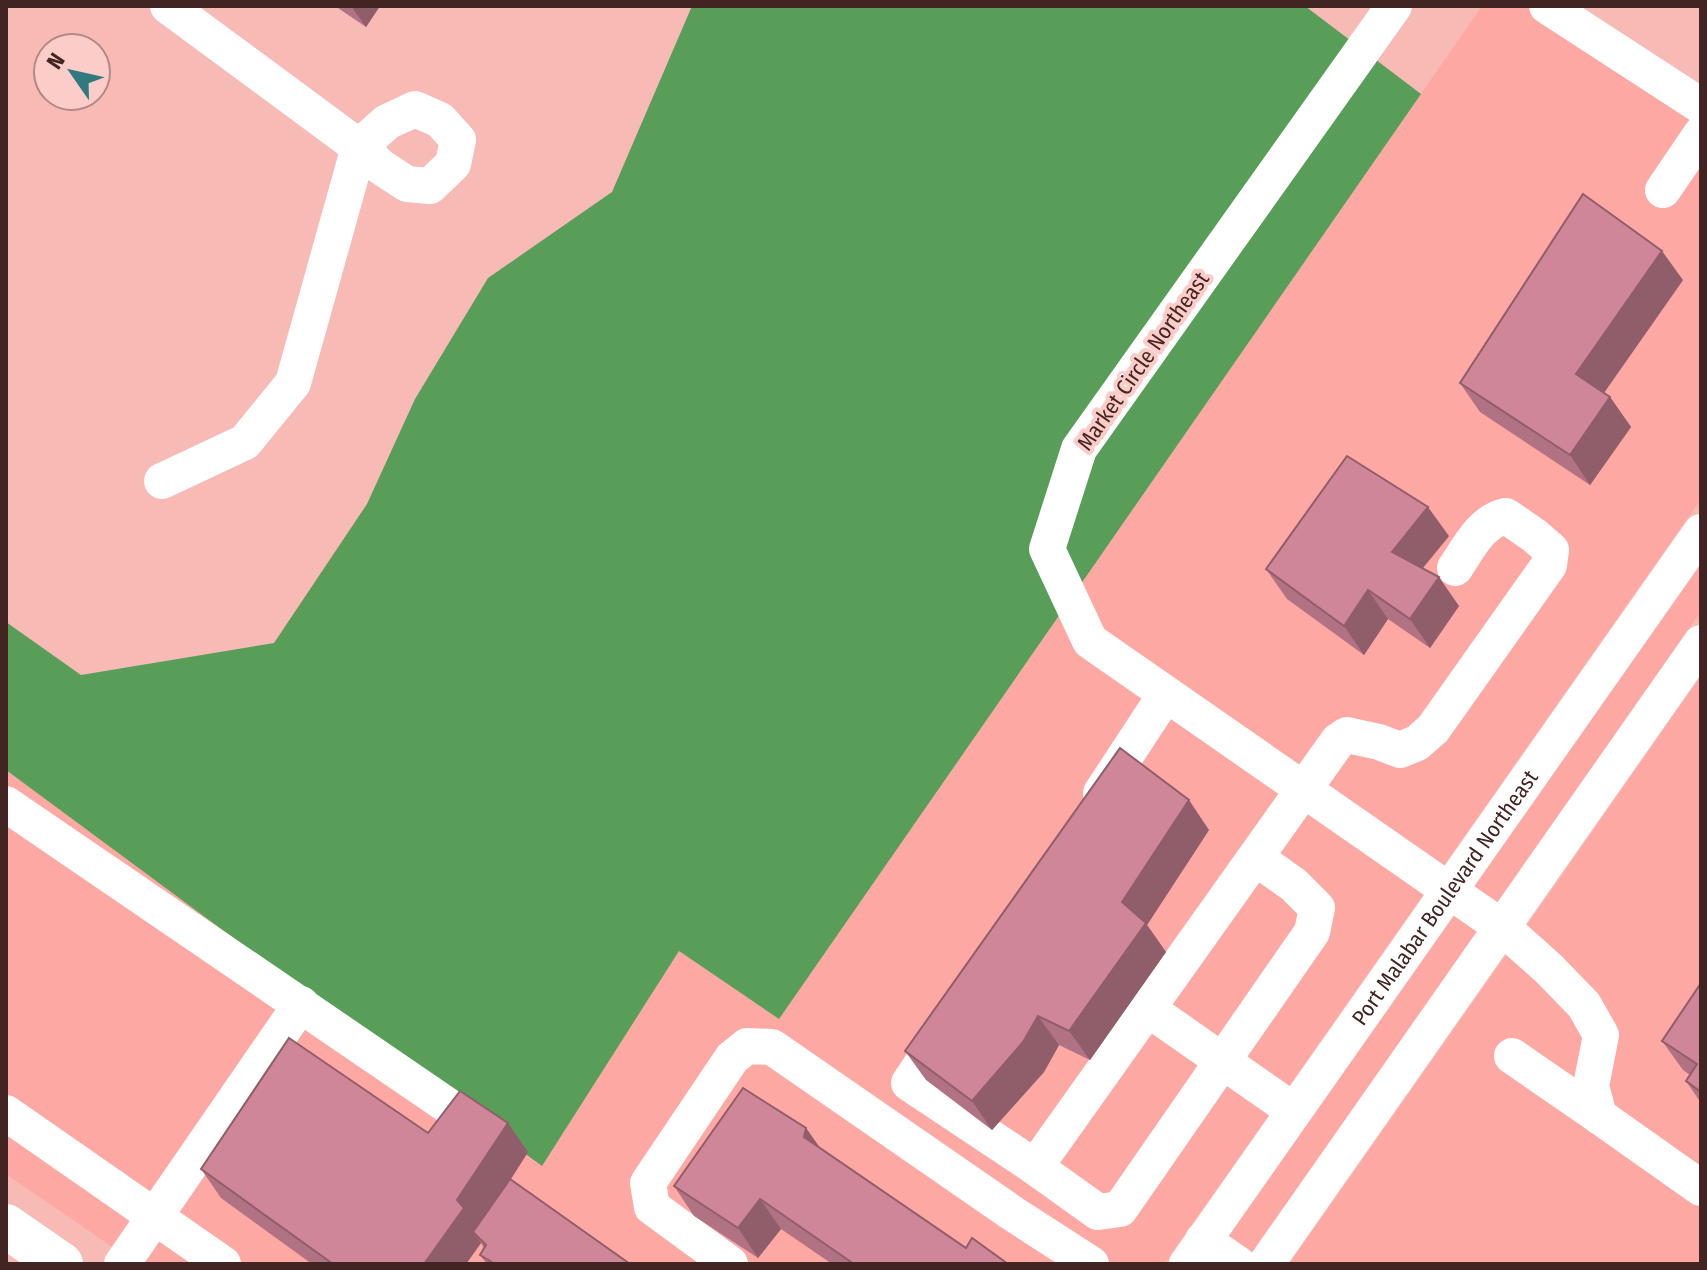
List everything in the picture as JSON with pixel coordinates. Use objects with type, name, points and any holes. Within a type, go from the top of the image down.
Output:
[{"type":"main road","points":[[6,1226],[61,1264]]},
{"type":"street","points":[[162,481],[245,442],[293,383],[359,147],[168,6]]},
{"type":"street","name":"Market Circle Northeast","points":[[1394,6],[1079,449],[1047,549],[1090,641],[1503,928],[1548,968],[1584,1005],[1601,1035],[1591,1086],[1599,1116]]},
{"type":"street","points":[[1547,6],[1701,106]]},
{"type":"street","points":[[1663,190],[1701,134]]},
{"type":"street","points":[[1035,1167],[1338,741],[1347,735],[1400,750],[1417,743],[1433,729],[1549,565],[1551,550],[1506,516],[1480,531],[1455,568]]},
{"type":"street","name":"Port Malabar Boulevard Northeast","points":[[1195,1252],[1701,532]]},
{"type":"street","points":[[1266,1264],[1701,643]]},
{"type":"street","points":[[1080,824],[1166,694]]},
{"type":"street","points":[[6,804],[460,1114]]},
{"type":"street","points":[[961,1005],[909,1083],[1098,1212],[1120,1209],[1312,932],[1317,908],[1294,885],[1256,858]]},
{"type":"street","points":[[122,1264],[301,1004]]},
{"type":"street","points":[[1148,1009],[1294,1111]]},
{"type":"street","points":[[730,1264],[652,1207],[648,1183],[732,1058],[747,1046],[772,1047],[1091,1264]]},
{"type":"street","points":[[1512,1056],[1701,1188]]},
{"type":"street","points":[[6,1113],[223,1264]]},
{"type":"street","points":[[1195,1252],[1238,1264]]},
{"type":"shaded area","points":[[1482,6],[1578,6],[1701,90],[1701,499],[1164,1264],[137,1264],[6,1174],[6,770],[542,1165],[679,951],[779,1018]]},
{"type":"shaded area","points":[[1701,564],[1701,611],[1488,917],[1244,1264],[1209,1264]]},
{"type":"shaded area","points":[[1701,676],[1701,1264],[1289,1264],[1518,938]]},
{"type":"green space","points":[[692,6],[1305,6],[1421,94],[779,1019],[679,951],[542,1166],[6,770],[6,622],[81,675],[274,643],[367,504],[415,399],[488,278],[612,192]]},
{"type":"building","points":[[1583,194],[1662,251],[1576,374],[1610,397],[1570,455],[1460,383]]},
{"type":"building","points":[[1347,456],[1428,507],[1392,552],[1439,577],[1410,619],[1368,590],[1344,626],[1266,569]]},
{"type":"building","points":[[1120,748],[1189,800],[1122,902],[1146,923],[1069,1031],[1038,1016],[1023,1042],[972,1101],[905,1051]]},
{"type":"building","points":[[1701,983],[1701,1092],[1686,1081],[1697,1064],[1662,1041]]},
{"type":"building","points":[[289,1038],[428,1133],[460,1091],[508,1123],[457,1200],[464,1208],[424,1264],[333,1264],[201,1169]]},
{"type":"building","points":[[743,1088],[806,1128],[804,1137],[966,1248],[972,1238],[1008,1264],[854,1264],[760,1199],[738,1228],[674,1186]]},
{"type":"building","points":[[510,1179],[630,1264],[495,1264],[480,1255],[486,1245],[473,1232]]}]
